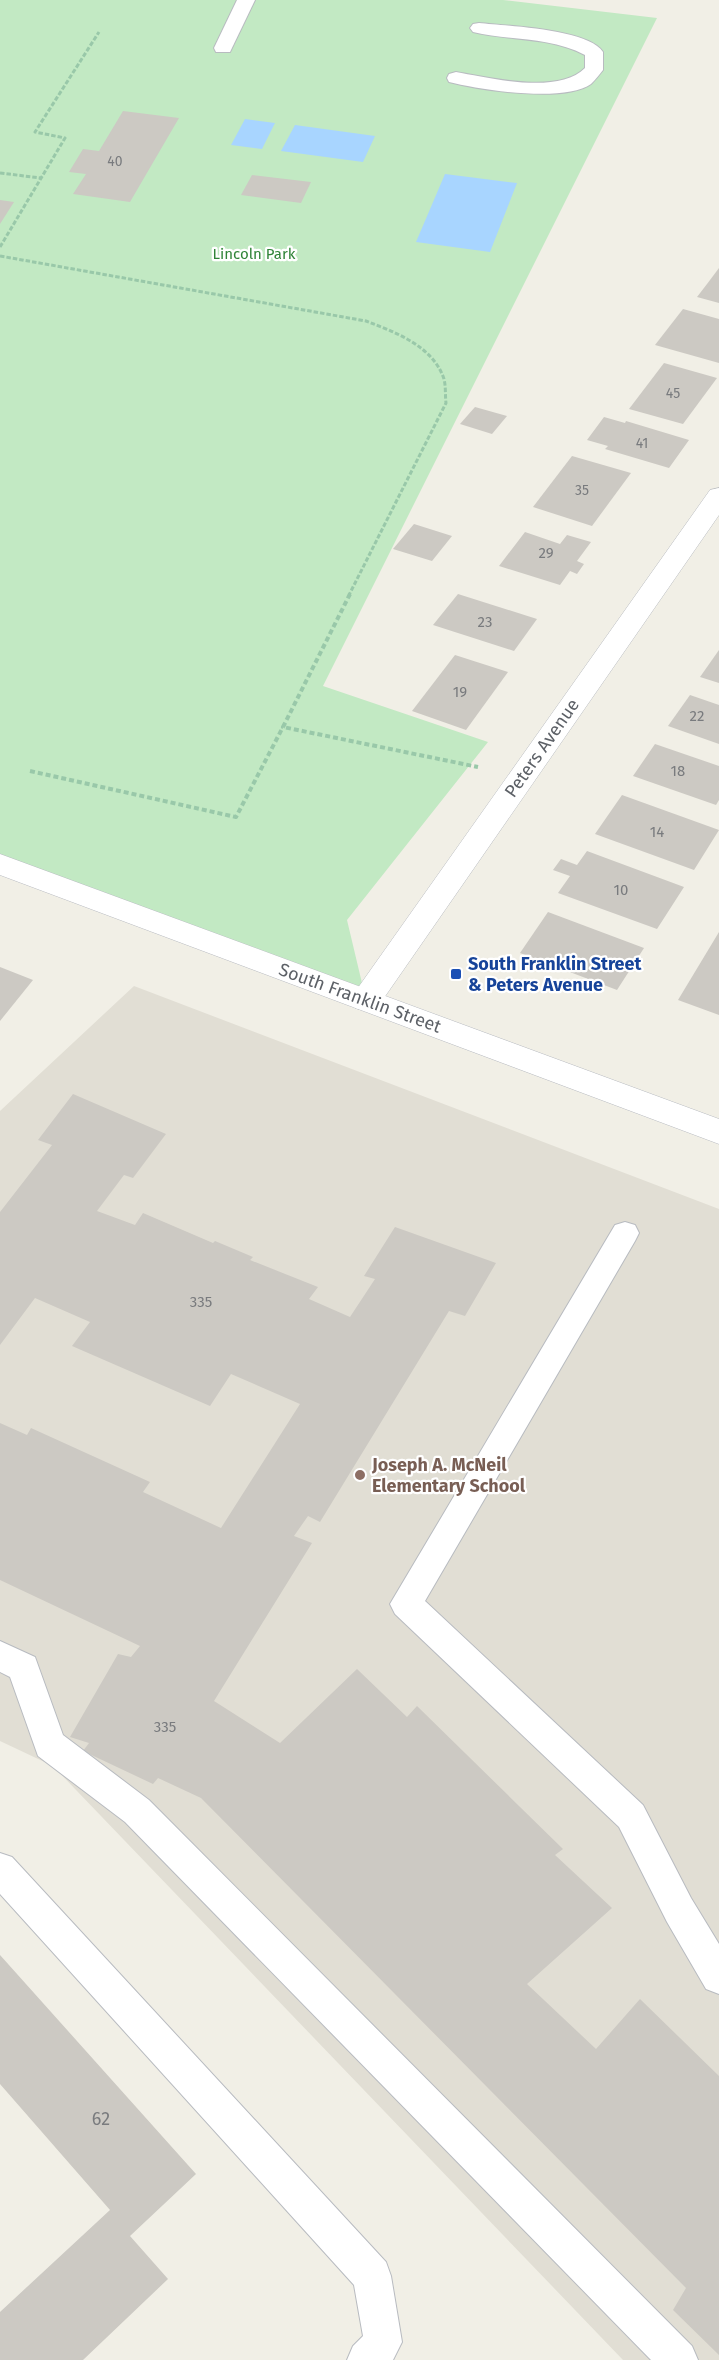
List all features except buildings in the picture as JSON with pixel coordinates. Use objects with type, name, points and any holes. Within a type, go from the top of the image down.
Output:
[{"type":"street","name":"Peters Avenue","points":[[366,1000],[719,496]]},
{"type":"street","name":"South Franklin Street","points":[[0,864],[719,1132]]},
{"type":"lane","points":[[223,48],[246,0]]},
{"type":"lane","points":[[456,78],[532,88],[561,88],[582,83],[593,74],[597,63],[594,52],[580,44],[559,38],[479,28]]},
{"type":"lane","points":[[625,1233],[406,1604],[631,1816],[679,1911],[719,1977]]},
{"type":"lane","points":[[0,1656],[23,1667],[50,1745],[138,1811],[678,2360]]},
{"type":"lane","points":[[0,1869],[372,2276],[383,2342],[367,2360]]},
{"type":"path","points":[[0,247],[65,138],[35,132],[99,32]]},
{"type":"path","points":[[0,173],[41,178]]},
{"type":"path","points":[[0,256],[366,321],[407,337],[430,357],[444,379],[446,403],[236,817],[30,771]]},
{"type":"path","points":[[283,727],[522,777]]},
{"type":"shaded area","name":"Joseph A. McNeil Elementary School","points":[[134,986],[719,1209],[719,2360],[623,2360],[53,1766],[0,1741],[0,1111]]},
{"type":"green space","name":"Lincoln Park","points":[[0,0],[503,0],[657,18],[323,686],[488,742],[347,920],[366,1000],[0,864]]},
{"type":"water","points":[[245,119],[275,123],[262,149],[231,145]]},
{"type":"water","points":[[295,125],[375,136],[363,162],[281,151]]},
{"type":"water","points":[[445,174],[517,183],[490,252],[416,242]]},
{"type":"place","name":"South Franklin Street & Peters Avenue","points":[[456,974]]},
{"type":"place","name":"Joseph A. McNeil Elementary School","points":[[360,1475]]}]
